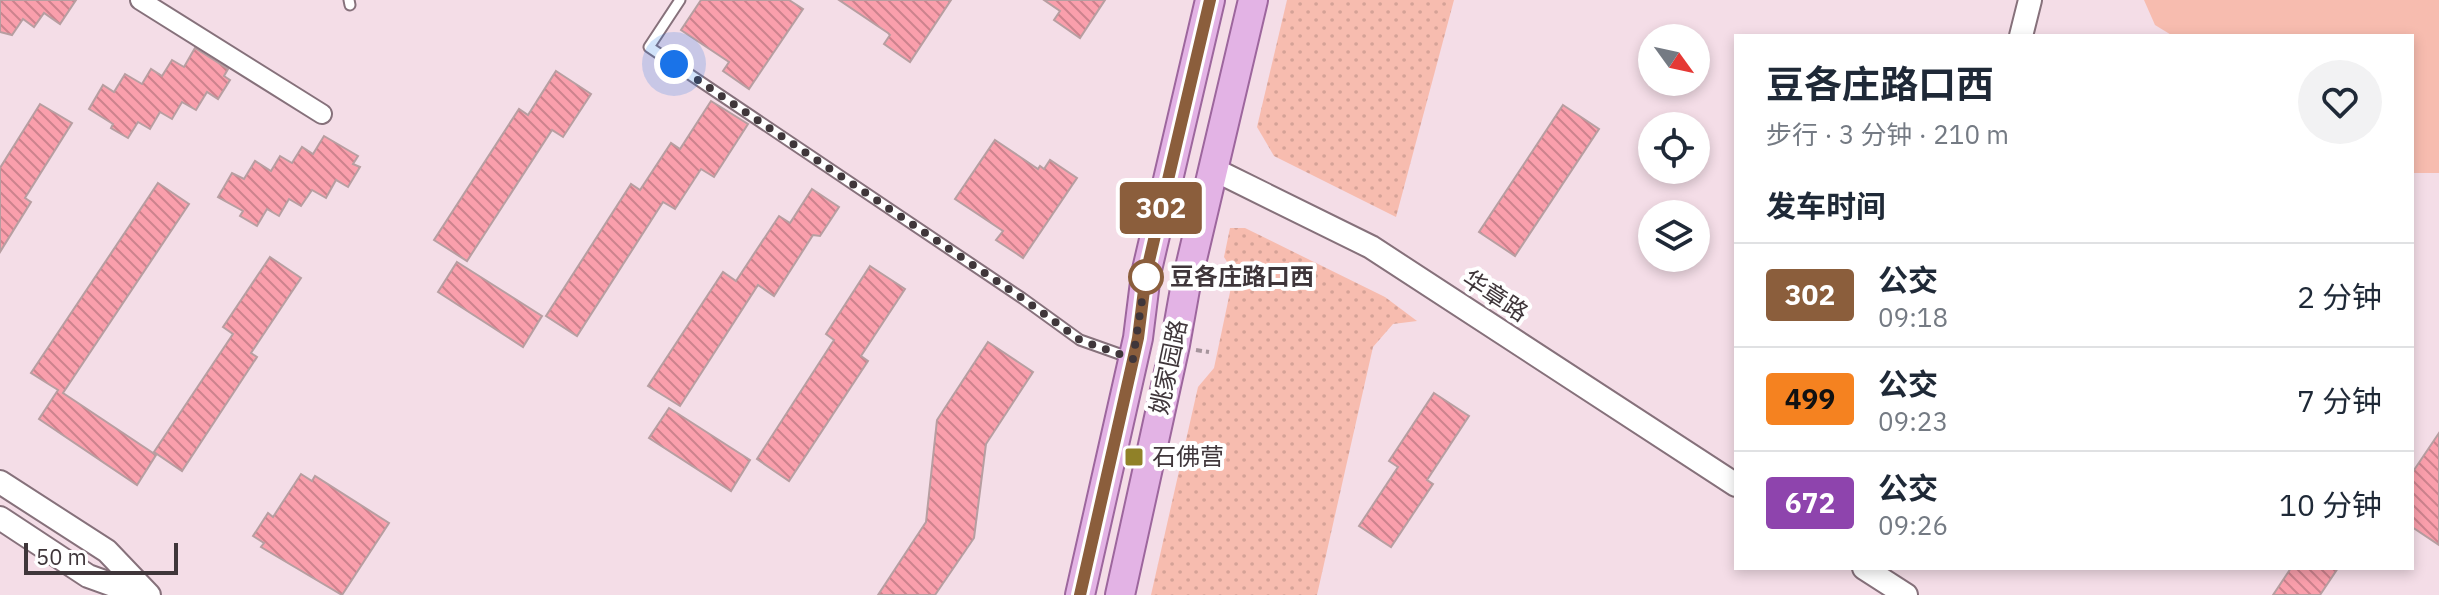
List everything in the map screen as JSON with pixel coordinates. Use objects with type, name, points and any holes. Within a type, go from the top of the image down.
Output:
[{"type":"main road","name":"姚家园路","points":[[1080,595],[1133,359],[1146,274],[1210,0]]},
{"type":"main road","name":"姚家园路","points":[[1120,595],[1185,289],[1253,0]]},
{"type":"street","points":[[140,0],[322,114]]},
{"type":"street","points":[[2022,34],[2030,0]]},
{"type":"street","name":"华章路","points":[[1215,170],[1371,247],[1734,484]]},
{"type":"street","points":[[0,482],[107,551],[149,595]]},
{"type":"street","points":[[0,518],[88,576],[141,595]]},
{"type":"street","points":[[1868,570],[1897,586]]},
{"type":"lane","points":[[680,0],[649,47],[1080,340],[1133,359]]},
{"type":"shaded area","points":[[1287,0],[1454,0],[1396,217],[1274,156],[1257,127]]},
{"type":"shaded area","points":[[2144,0],[2439,0],[2439,173],[2414,173],[2414,34],[2170,34],[2155,25]]},
{"type":"shaded area","points":[[1230,228],[1245,228],[1385,297],[1417,321],[1393,324],[1373,347],[1317,595],[1151,595],[1198,387],[1214,368],[1234,273],[1224,257]]},
{"type":"building","points":[[0,0],[76,0],[60,24],[44,13],[34,27],[23,19],[12,35],[0,32]]},
{"type":"building","points":[[701,0],[789,0],[803,9],[749,89],[723,71],[729,62],[681,30]]},
{"type":"building","points":[[839,0],[951,0],[910,62],[884,44],[890,35],[888,33]]},
{"type":"building","points":[[1044,0],[1105,0],[1080,38],[1054,20],[1060,11]]},
{"type":"building","points":[[195,48],[228,69],[224,76],[230,80],[218,99],[207,92],[196,110],[182,102],[172,119],[160,112],[150,129],[138,122],[128,138],[89,109],[103,85],[114,92],[125,74],[142,84],[151,69],[162,76],[172,60],[184,67]]},
{"type":"building","points":[[556,71],[591,94],[563,137],[552,130],[467,261],[434,240],[519,109],[528,115]]},
{"type":"building","points":[[711,101],[748,124],[714,177],[701,169],[675,209],[663,202],[577,336],[546,316],[631,184],[640,190],[671,143],[680,149]]},
{"type":"building","points":[[40,104],[72,123],[25,198],[31,202],[0,252],[0,168]]},
{"type":"building","points":[[1563,105],[1599,129],[1515,256],[1479,232]]},
{"type":"building","points":[[324,136],[358,156],[353,164],[360,167],[348,187],[336,180],[326,198],[312,190],[301,206],[289,199],[279,216],[267,209],[257,226],[240,216],[243,211],[218,197],[232,173],[244,179],[255,161],[271,171],[280,156],[292,163],[302,147],[313,154]]},
{"type":"building","points":[[995,140],[1038,169],[1040,166],[1044,169],[1050,160],[1077,178],[1023,258],[996,240],[1003,231],[955,199]]},
{"type":"building","points":[[158,183],[189,204],[63,393],[156,455],[137,485],[39,419],[58,390],[31,373]]},
{"type":"building","points":[[812,189],[839,207],[820,236],[813,235],[774,296],[758,285],[680,406],[648,386],[723,272],[736,281],[779,216],[790,223]]},
{"type":"building","points":[[270,257],[301,278],[251,353],[257,357],[182,471],[154,452],[233,334],[223,327]]},
{"type":"building","points":[[457,262],[542,316],[523,347],[438,292]]},
{"type":"building","points":[[870,266],[905,289],[861,356],[868,361],[789,481],[757,459],[834,340],[826,334]]},
{"type":"building","points":[[988,342],[1033,372],[986,444],[974,538],[935,595],[878,595],[926,522],[937,420]]},
{"type":"building","points":[[1434,393],[1469,416],[1427,480],[1433,484],[1391,547],[1359,526],[1398,467],[1389,461]]},
{"type":"building","points":[[669,408],[750,460],[731,491],[649,438]]},
{"type":"building","points":[[2439,433],[2439,545],[2414,528],[2414,470]]},
{"type":"building","points":[[301,474],[312,481],[315,476],[389,523],[342,595],[261,547],[264,543],[253,536],[268,513],[273,517]]},
{"type":"building","points":[[2290,570],[2337,570],[2320,595],[2273,595]]},
{"type":"bus line","name":"302","points":[[1080,595],[1138,338],[1146,274],[1210,0]]},
{"type":"place","name":"豆各庄路口西","points":[[1146,277]]},
{"type":"place","name":"石佛营","points":[[1134,457]]},
{"type":"route","points":[[674,64],[1080,340],[1133,359],[1146,274],[1146,277]]}]
